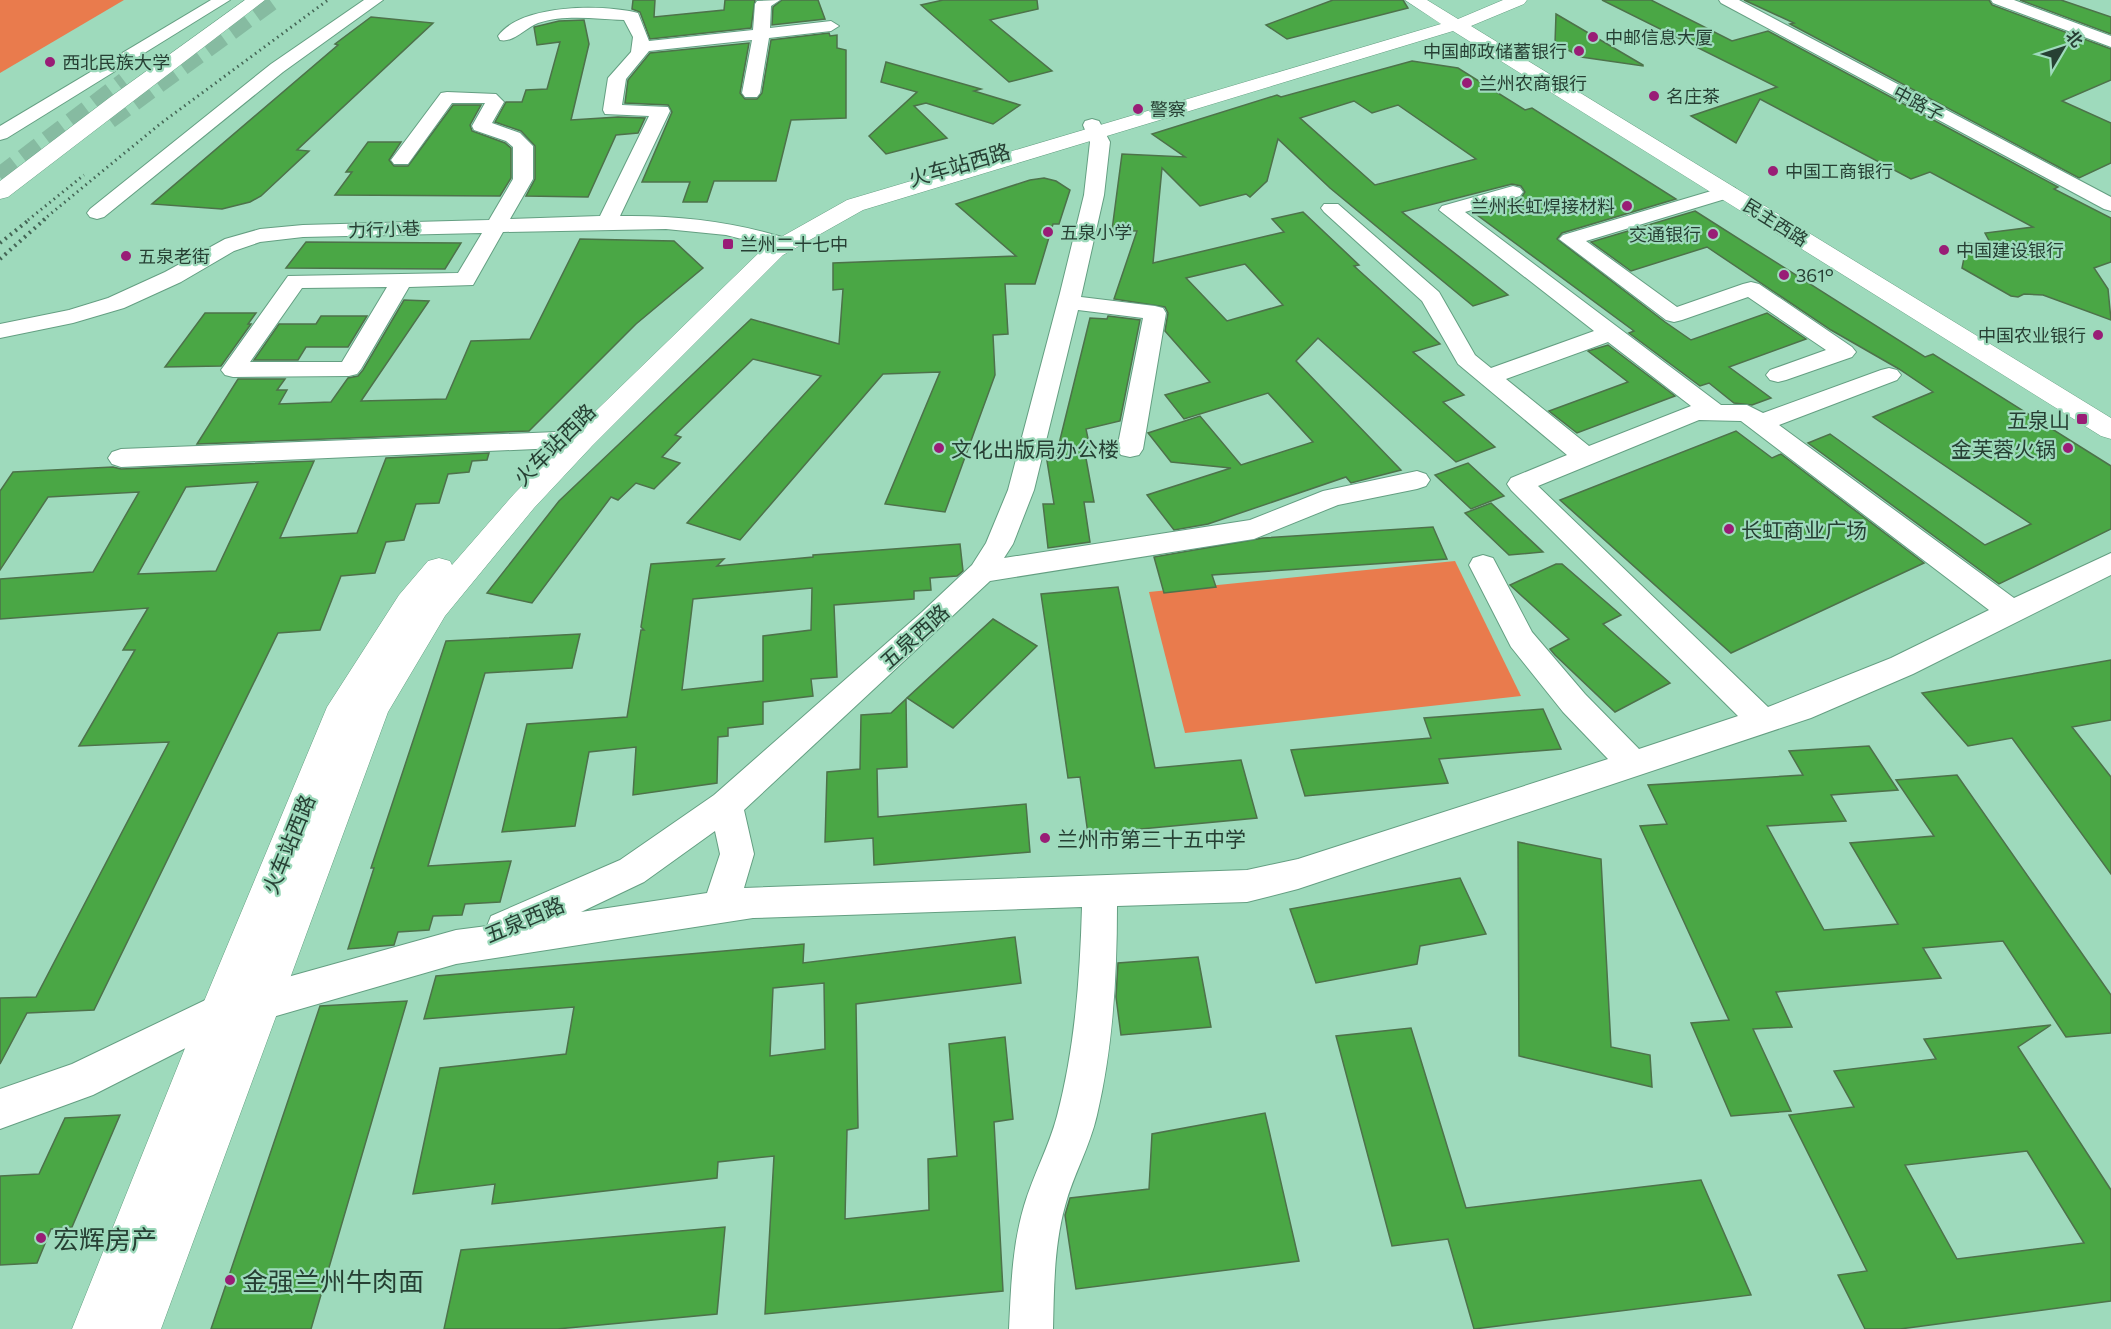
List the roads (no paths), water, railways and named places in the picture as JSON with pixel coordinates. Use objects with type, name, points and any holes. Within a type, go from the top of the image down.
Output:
[{"type":"main road","points":[[0,192],[256,0]]},
{"type":"main road","points":[[1414,0],[1451,14],[1518,0]]},
{"type":"main road","points":[[1451,14],[1480,0]]},
{"type":"main road","name":"火车站西路","points":[[137,1329],[240,1007],[344,706],[410,603],[503,495],[557,440],[776,240],[842,198],[1094,130],[1451,14]]},
{"type":"main road","name":"民主西路","points":[[1451,14],[1728,192],[2111,430]]},
{"type":"main road","name":"民主西路","points":[[1451,14],[2111,407]]},
{"type":"main road","points":[[0,185],[45,156]]},
{"type":"main road","name":"火车站西路","points":[[96,1329],[372,708],[434,608],[524,501],[582,440],[775,250],[776,240]]},
{"type":"street","points":[[0,134],[222,0]]},
{"type":"street","points":[[97,213],[277,68],[375,0]]},
{"type":"street","points":[[751,93],[761,34],[763,4],[772,0]]},
{"type":"street","name":"中路子","points":[[1727,0],[2111,205]]},
{"type":"street","points":[[1999,0],[2111,42]]},
{"type":"street","points":[[506,36],[515,27],[529,21],[555,16],[583,14],[632,16],[633,25],[640,37],[640,53],[617,78],[612,110],[661,111],[607,222]]},
{"type":"street","points":[[640,47],[831,26]]},
{"type":"street","points":[[400,160],[447,97],[490,98],[495,102],[481,126],[513,137],[523,146],[523,179],[465,280],[402,280],[296,281],[233,370],[349,369],[402,280]]},
{"type":"street","name":"五泉西路","points":[[456,947],[546,911],[632,870],[726,805],[932,620],[982,572],[999,544],[1021,490],[1069,302],[1094,195],[1100,142],[1094,130]]},
{"type":"street","points":[[1513,192],[1449,210],[1715,412]]},
{"type":"street","points":[[1728,192],[1570,239],[1674,315],[1751,289],[1844,351],[1778,375]]},
{"type":"street","points":[[1331,208],[1431,297],[1466,359],[1586,457]]},
{"type":"street","name":"力行小巷","points":[[0,331],[44,323],[114,303],[189,268],[211,254],[269,233],[299,230],[607,222],[700,223],[734,228],[776,240]]},
{"type":"street","points":[[1069,302],[1155,313],[1130,449]]},
{"type":"street","points":[[1488,377],[1612,333]]},
{"type":"street","points":[[1760,423],[1889,375]]},
{"type":"street","points":[[1763,721],[1520,484],[1696,412],[1747,414],[2013,612]]},
{"type":"street","points":[[121,458],[557,440]]},
{"type":"street","points":[[982,572],[1254,529],[1332,497],[1417,480]]},
{"type":"street","points":[[0,1109],[79,1081],[240,1007],[456,947],[737,904],[1247,886],[1315,870],[1800,709],[1902,666],[2111,563]]},
{"type":"street","points":[[1483,565],[1521,639],[1574,703],[1634,764]]},
{"type":"street","points":[[726,805],[737,854],[737,904]]},
{"type":"street","points":[[1031,1329],[1034,1263],[1044,1207],[1076,1117],[1091,1034],[1099,958],[1100,891]]},
{"type":"tunnel","points":[[109,119],[272,0]]},
{"type":"tunnel","points":[[0,177],[125,82]]},
{"type":"railway","points":[[43,220],[160,124],[328,0]]},
{"type":"railway","points":[[28,220],[84,175]]},
{"type":"railway","points":[[0,243],[30,219]]},
{"type":"railway","points":[[0,259],[45,219]]},
{"type":"place","name":"中邮信息大厦","points":[[1593,37]]},
{"type":"place","name":"中国邮政储蓄银行","points":[[1579,51]]},
{"type":"place","name":"西北民族大学","points":[[50,62]]},
{"type":"place","name":"兰州农商银行","points":[[1467,83]]},
{"type":"place","name":"名庄茶","points":[[1654,96]]},
{"type":"place","name":"警察","points":[[1138,109]]},
{"type":"place","name":"中国工商银行","points":[[1773,171]]},
{"type":"place","name":"兰州长虹焊接材料","points":[[1627,206]]},
{"type":"place","name":"五泉小学","points":[[1048,232]]},
{"type":"place","name":"交通银行","points":[[1713,234]]},
{"type":"place","name":"兰州二十七中","points":[[728,244]]},
{"type":"place","name":"中国建设银行","points":[[1944,250]]},
{"type":"place","name":"五泉老街","points":[[126,256]]},
{"type":"place","name":"361°","points":[[1784,275]]},
{"type":"place","name":"中国农业银行","points":[[2098,335]]},
{"type":"place","name":"五泉山","points":[[2082,419]]},
{"type":"place","name":"文化出版局办公楼","points":[[939,448]]},
{"type":"place","name":"金芙蓉火锅","points":[[2068,448]]},
{"type":"place","name":"长虹商业广场","points":[[1729,529]]},
{"type":"place","name":"兰州市第三十五中学","points":[[1045,838]]},
{"type":"place","name":"宏辉房产","points":[[41,1238]]},
{"type":"place","name":"金强兰州牛肉面","points":[[230,1280]]}]
